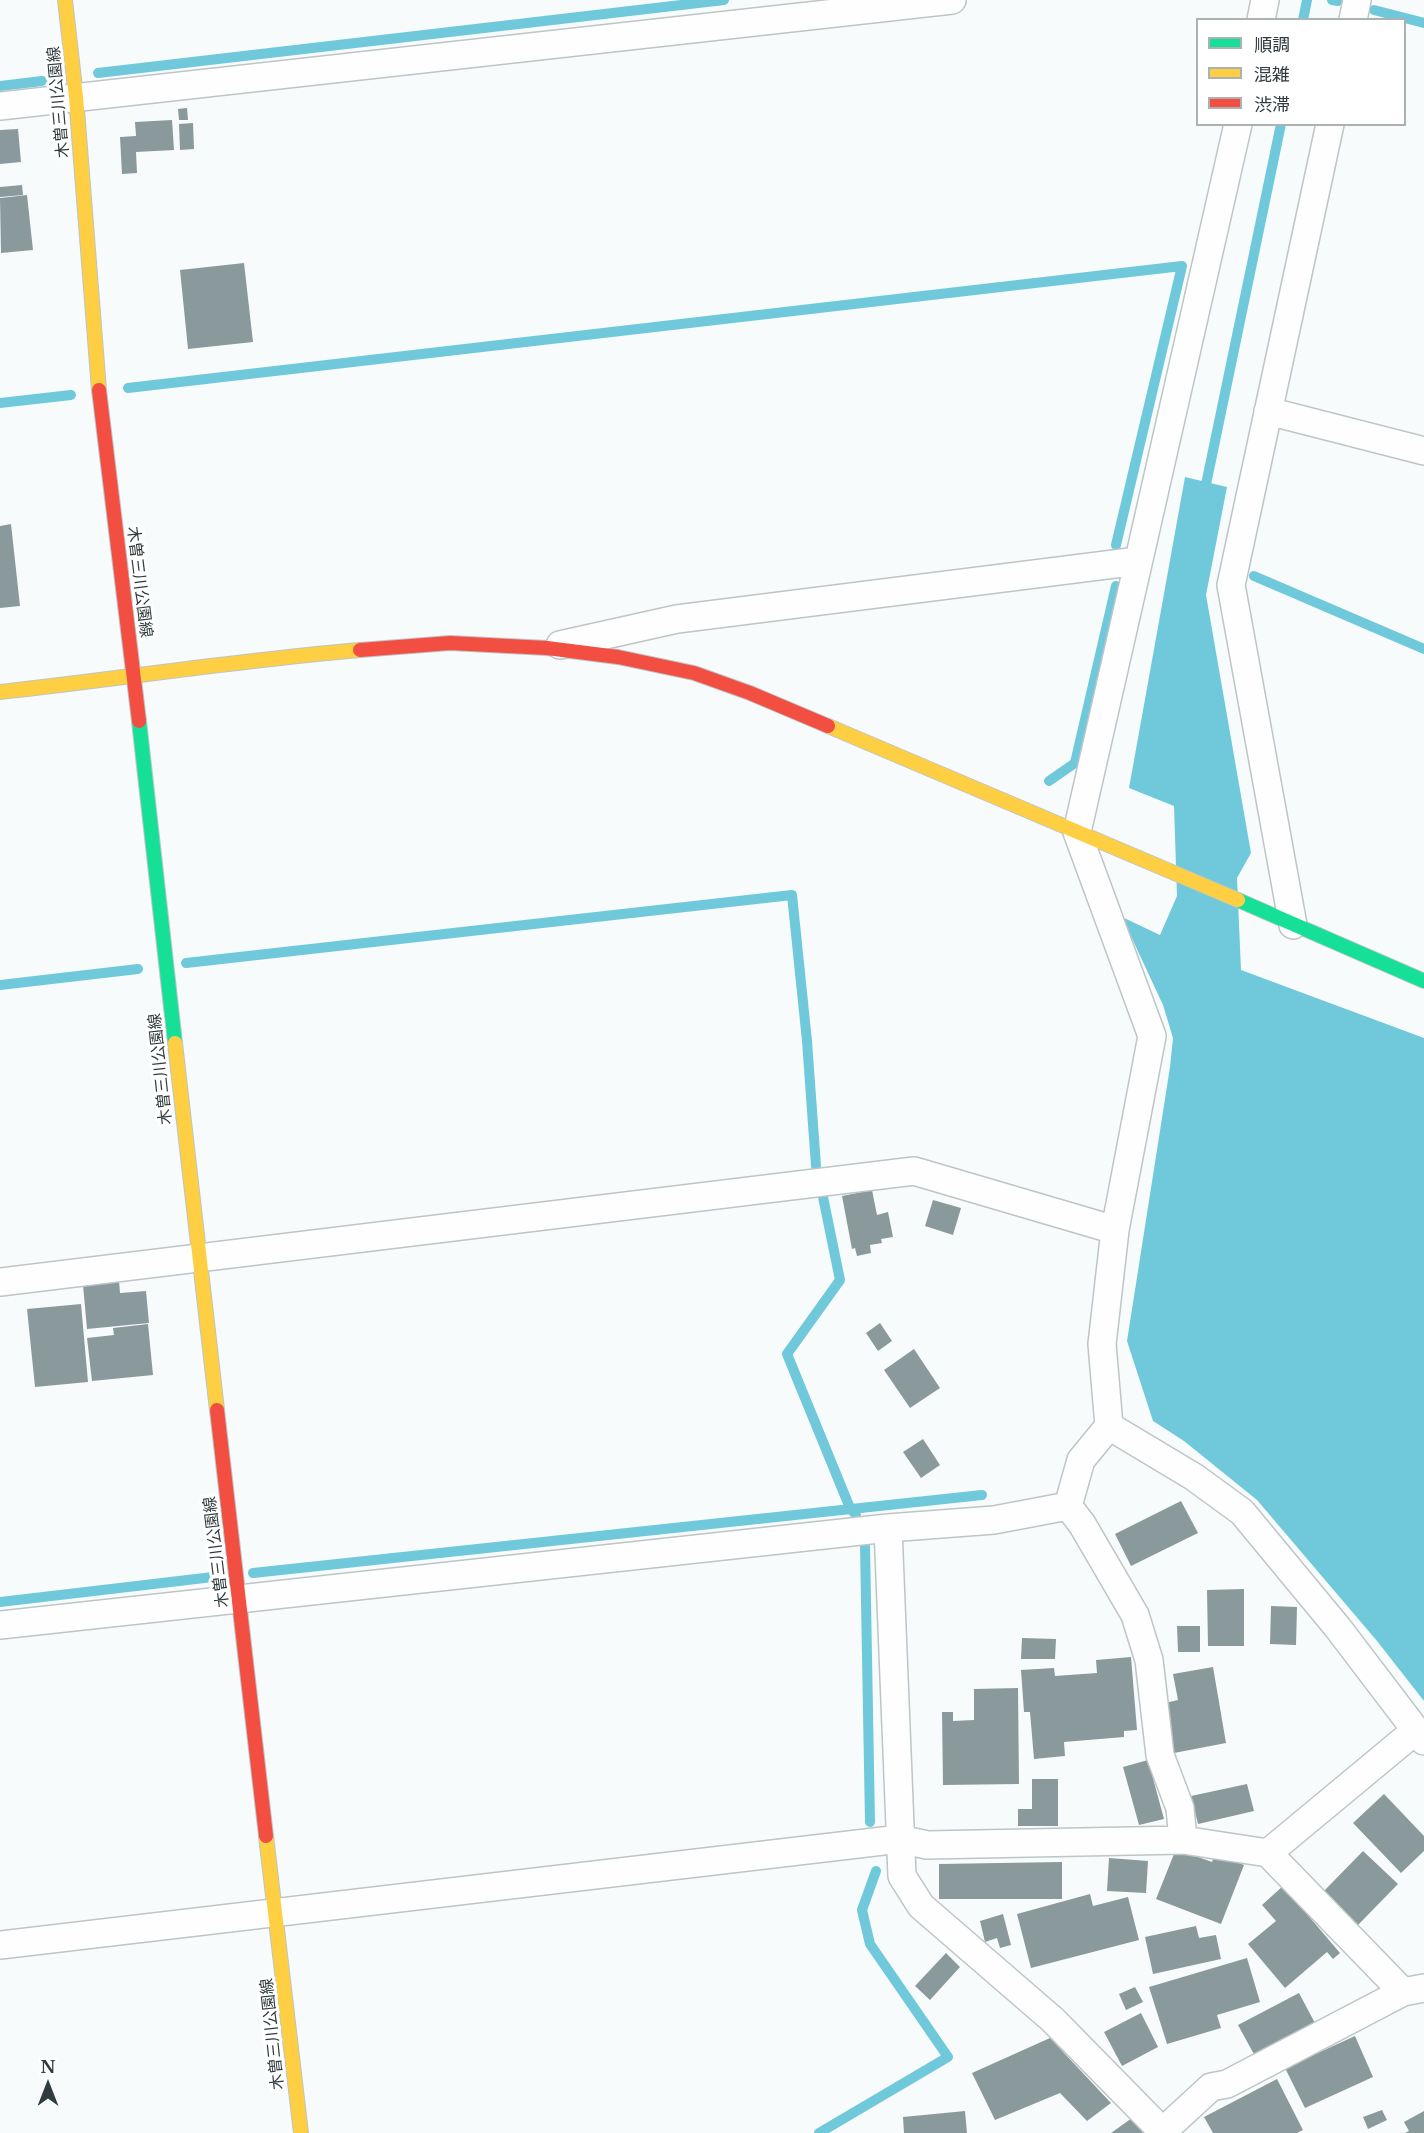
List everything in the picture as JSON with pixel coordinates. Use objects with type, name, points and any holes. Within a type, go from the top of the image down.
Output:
[{"type":"main road","name":"木曽三川公園線","points":[[65,0],[76,97],[102,421],[134,677],[301,2133]]},
{"type":"main road","points":[[0,692],[134,677],[273,657],[450,643],[547,648],[618,657],[694,673],[750,693],[1174,872],[1424,981]]},
{"type":"street","points":[[0,106],[952,0]]},
{"type":"street","points":[[1262,18],[1266,0]]},
{"type":"street","points":[[1353,18],[1357,0]]},
{"type":"street","points":[[1068,1506],[1081,1460],[1109,1426],[1102,1344],[1115,1230],[1152,1036],[1077,832],[1238,126]]},
{"type":"street","points":[[1293,925],[1231,585],[1330,126]]},
{"type":"street","points":[[1268,411],[1424,451]]},
{"type":"street","points":[[547,648],[676,619],[1138,561]]},
{"type":"street","points":[[0,1282],[914,1171],[1115,1230]]},
{"type":"street","points":[[1109,1426],[1194,1477],[1242,1512],[1338,1628],[1420,1736],[1268,1854]]},
{"type":"street","points":[[0,1625],[239,1597],[888,1528],[994,1520],[1068,1506]]},
{"type":"street","points":[[1068,1506],[1082,1524],[1135,1615],[1149,1660],[1160,1755],[1180,1808],[1183,1840]]},
{"type":"street","points":[[0,1945],[900,1839],[927,1845],[1183,1840],[1268,1854],[1413,1990],[1227,2084],[1211,2087],[1162,2132],[1053,2020],[921,1906],[902,1876],[900,1839],[888,1528]]},
{"type":"water","points":[[1185,477],[1227,487],[1206,595],[1251,853],[1237,878],[1241,970],[1424,1038],[1424,1701],[1377,1641],[1257,1500],[1184,1441],[1153,1421],[1127,1341],[1173,1038],[1163,1005],[1122,917],[1160,935],[1177,896],[1174,806],[1129,788]]},
{"type":"building","points":[[187,108],[188,120],[179,120],[178,109]]},
{"type":"building","points":[[172,120],[174,150],[136,152],[137,173],[122,174],[120,137],[136,136],[135,122]]},
{"type":"building","points":[[193,123],[194,149],[180,150],[179,124]]},
{"type":"building","points":[[18,129],[21,162],[0,164],[0,130]]},
{"type":"building","points":[[22,185],[23,195],[0,197],[0,187]]},
{"type":"building","points":[[27,195],[33,250],[1,253],[0,198]]},
{"type":"building","points":[[244,263],[253,342],[188,349],[180,270]]},
{"type":"building","points":[[11,524],[20,606],[0,608],[0,526]]},
{"type":"building","points":[[872,1190],[877,1215],[888,1212],[893,1237],[881,1239],[882,1243],[870,1245],[871,1253],[857,1256],[855,1248],[852,1249],[842,1196]]},
{"type":"building","points":[[933,1200],[961,1208],[953,1235],[925,1226]]},
{"type":"building","points":[[119,1281],[120,1293],[146,1291],[149,1323],[87,1329],[83,1285]]},
{"type":"building","points":[[81,1304],[88,1382],[35,1387],[27,1309]]},
{"type":"building","points":[[880,1323],[892,1341],[878,1351],[866,1333]]},
{"type":"building","points":[[148,1324],[153,1375],[92,1381],[87,1338],[114,1335],[113,1328]]},
{"type":"building","points":[[914,1349],[940,1388],[910,1408],[884,1370]]},
{"type":"building","points":[[923,1439],[940,1465],[921,1478],[903,1452]]},
{"type":"building","points":[[1181,1501],[1198,1533],[1131,1566],[1115,1534]]},
{"type":"building","points":[[1244,1589],[1244,1646],[1208,1646],[1207,1590]]},
{"type":"building","points":[[1271,1606],[1297,1607],[1296,1645],[1270,1644]]},
{"type":"building","points":[[1177,1626],[1200,1626],[1200,1652],[1178,1652]]},
{"type":"building","points":[[1022,1638],[1056,1639],[1055,1659],[1021,1659]]},
{"type":"building","points":[[1131,1657],[1137,1730],[1124,1731],[1124,1737],[1064,1742],[1065,1756],[1034,1759],[1030,1712],[1024,1712],[1021,1670],[1054,1668],[1055,1676],[1097,1673],[1096,1660]]},
{"type":"building","points":[[1213,1667],[1226,1743],[1174,1753],[1165,1703],[1178,1700],[1173,1674]]},
{"type":"building","points":[[1018,1688],[1019,1784],[943,1785],[942,1712],[953,1712],[953,1721],[974,1720],[974,1689]]},
{"type":"building","points":[[1148,1760],[1164,1819],[1139,1825],[1123,1767]]},
{"type":"building","points":[[1032,1779],[1058,1779],[1058,1826],[1018,1826],[1018,1809],[1032,1809]]},
{"type":"building","points":[[1247,1784],[1254,1811],[1198,1824],[1191,1796]]},
{"type":"building","points":[[1384,1794],[1424,1836],[1424,1851],[1401,1873],[1353,1823]]},
{"type":"building","points":[[1176,1849],[1212,1862],[1215,1853],[1244,1865],[1221,1924],[1156,1899]]},
{"type":"building","points":[[1363,1851],[1398,1884],[1358,1925],[1324,1891]]},
{"type":"building","points":[[1109,1858],[1148,1861],[1146,1893],[1107,1891]]},
{"type":"building","points":[[1062,1862],[1062,1899],[939,1899],[939,1864]]},
{"type":"building","points":[[1283,1886],[1340,1953],[1333,1959],[1327,1952],[1285,1988],[1248,1944],[1276,1921],[1262,1905]]},
{"type":"building","points":[[1090,1894],[1093,1906],[1128,1897],[1139,1940],[1031,1968],[1017,1914]]},
{"type":"building","points":[[1003,1914],[1011,1945],[1000,1948],[997,1938],[985,1942],[980,1921]]},
{"type":"building","points":[[1196,1926],[1199,1938],[1216,1935],[1221,1959],[1153,1974],[1145,1937]]},
{"type":"building","points":[[946,1953],[960,1967],[930,2000],[915,1986]]},
{"type":"building","points":[[1247,1958],[1260,2002],[1217,2015],[1221,2028],[1167,2044],[1149,1987]]},
{"type":"building","points":[[1135,1987],[1143,2002],[1126,2010],[1119,1994]]},
{"type":"building","points":[[1299,1993],[1316,2025],[1256,2058],[1238,2025]]},
{"type":"building","points":[[1141,2013],[1158,2047],[1122,2066],[1104,2032]]},
{"type":"building","points":[[1355,2036],[1373,2077],[1305,2108],[1285,2068]]},
{"type":"building","points":[[1050,2038],[1111,2103],[1087,2121],[1060,2093],[995,2120],[972,2073]]},
{"type":"building","points":[[1277,2079],[1303,2130],[1297,2133],[1213,2133],[1204,2117]]},
{"type":"building","points":[[1382,2110],[1387,2120],[1368,2129],[1363,2117]]},
{"type":"building","points":[[965,2111],[967,2133],[904,2133],[903,2117]]},
{"type":"building","points":[[1424,2111],[1424,2133],[1405,2133],[1409,2131],[1404,2122]]},
{"type":"building","points":[[1132,2118],[1143,2133],[1111,2133]]},
{"type":"waterway","points":[[98,73],[724,0]]},
{"type":"waterway","points":[[1303,18],[1307,0]]},
{"type":"waterway","points":[[1332,0],[1338,1]]},
{"type":"waterway","points":[[1374,10],[1405,18]]},
{"type":"waterway","points":[[1406,18],[1424,23]]},
{"type":"waterway","points":[[0,86],[42,81]]},
{"type":"waterway","points":[[1204,494],[1281,126]]},
{"type":"waterway","points":[[128,388],[1182,266],[1116,545]]},
{"type":"waterway","points":[[0,403],[71,395]]},
{"type":"waterway","points":[[1254,576],[1424,649]]},
{"type":"waterway","points":[[1049,781],[1075,763],[1116,586]]},
{"type":"waterway","points":[[186,963],[792,895],[807,1041],[816,1166]]},
{"type":"waterway","points":[[0,985],[138,969]]},
{"type":"waterway","points":[[823,1197],[840,1280],[787,1354],[850,1508],[856,1515]]},
{"type":"waterway","points":[[253,1573],[982,1495]]},
{"type":"waterway","points":[[865,1545],[870,1822]]},
{"type":"waterway","points":[[0,1602],[213,1577]]},
{"type":"waterway","points":[[819,2133],[948,2057],[870,1944],[862,1910],[876,1871]]},
{"type":"traffic: fast","points":[[139,721],[175,1043]]},
{"type":"traffic: fast","points":[[1238,900],[1424,981]]},
{"type":"traffic: slow","points":[[65,0],[76,97],[99,390]]},
{"type":"traffic: slow","points":[[0,692],[360,650]]},
{"type":"traffic: slow","points":[[828,726],[1238,900]]},
{"type":"traffic: slow","points":[[175,1043],[217,1410]]},
{"type":"traffic: slow","points":[[266,1836],[301,2133]]},
{"type":"traffic: jam","points":[[99,390],[139,721]]},
{"type":"traffic: jam","points":[[360,650],[450,643],[547,648],[618,657],[694,673],[750,693],[828,726]]},
{"type":"traffic: jam","points":[[217,1410],[266,1836]]}]
